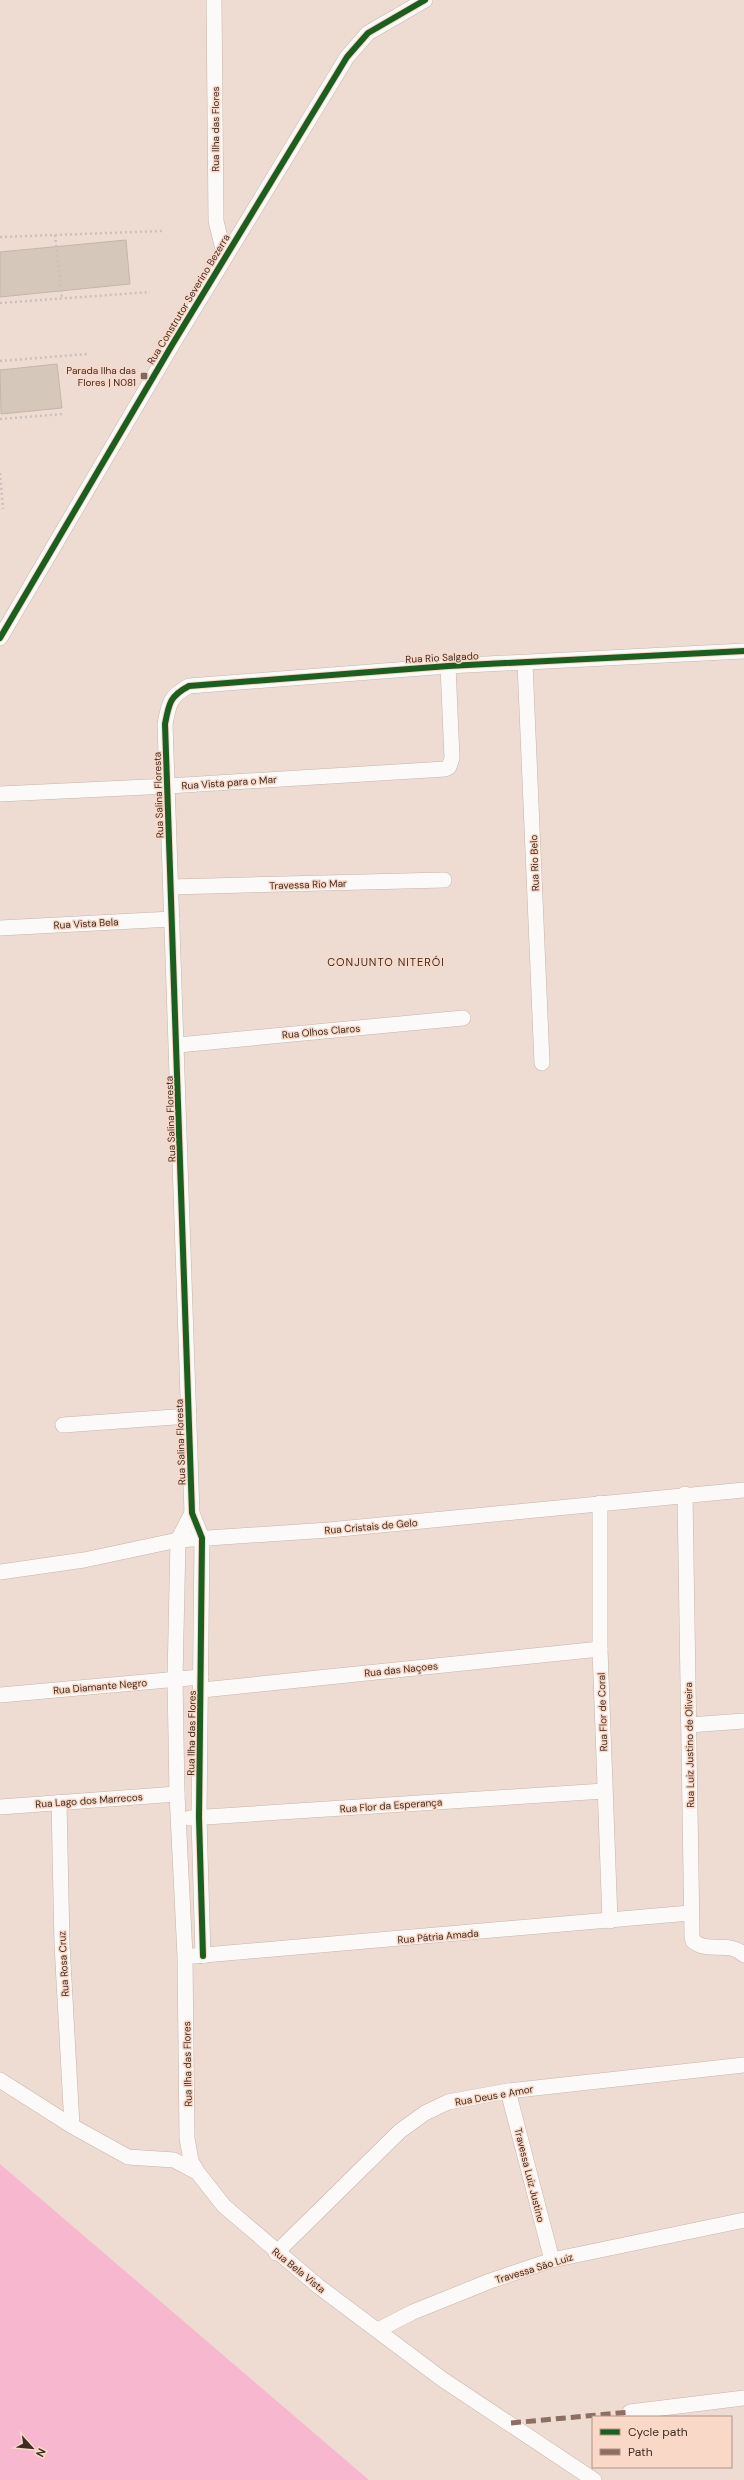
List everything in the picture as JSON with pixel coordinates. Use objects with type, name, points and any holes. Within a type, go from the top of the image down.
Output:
[{"type":"street","name":"Rua Ilha das Flores","points":[[214,0],[216,221],[225,257]]},
{"type":"street","name":"Rua Construtor Severino Bezerra","points":[[0,638],[225,257],[347,57],[368,33],[425,0]]},
{"type":"street","name":"Rua Rio Salgado","points":[[166,724],[169,705],[176,693],[189,686],[448,666],[744,651]]},
{"type":"street","name":"Rua Rio Belo","points":[[525,663],[542,1063]]},
{"type":"street","name":"Rua Vista para o Mar","points":[[0,794],[168,786],[445,769],[449,767],[452,758],[448,666]]},
{"type":"street","name":"Rua Salina Floresta","points":[[166,724],[172,919],[178,1045],[192,1513]]},
{"type":"street","name":"Travessa Rio Mar","points":[[171,888],[444,880]]},
{"type":"street","name":"Rua Vista Bela","points":[[0,928],[172,919]]},
{"type":"street","name":"Rua Olhos Claros","points":[[178,1045],[463,1018]]},
{"type":"street","points":[[63,1425],[189,1416]]},
{"type":"street","name":"Rua Cristais de Gelo","points":[[0,1572],[84,1560],[178,1540],[329,1530],[685,1494],[744,1490]]},
{"type":"street","name":"Rua Luiz Justino de Oliveira","points":[[685,1494],[689,1725],[690,1913],[692,1936],[698,1945],[708,1947],[733,1947],[744,1955]]},
{"type":"street","name":"Rua Flor de Coral","points":[[600,1503],[600,1649],[604,1791],[610,1922]]},
{"type":"street","name":"Rua Ilha das Flores","points":[[192,1513],[202,1538],[199,1818],[203,1956]]},
{"type":"street","name":"Rua Ilha das Flores","points":[[192,1513],[178,1540],[175,1679],[177,1794],[185,1956],[187,2138],[191,2161],[198,2173]]},
{"type":"street","name":"Rua das Naçoes","points":[[201,1684],[600,1649]]},
{"type":"street","name":"Rua Diamante Negro","points":[[0,1695],[175,1679],[201,1684]]},
{"type":"street","points":[[689,1725],[744,1721]]},
{"type":"street","name":"Rua Flor da Esperança","points":[[179,1819],[604,1791]]},
{"type":"street","name":"Rua Lago dos Marrecos","points":[[0,1807],[177,1794]]},
{"type":"street","name":"Rua Rosa Cruz","points":[[59,1802],[62,1944],[72,2126]]},
{"type":"street","name":"Rua Pátria Amada","points":[[185,1956],[203,1956],[610,1922],[690,1913]]},
{"type":"street","name":"Rua Deus e Amor","points":[[276,2253],[400,2131],[419,2118],[448,2102],[508,2090],[744,2065]]},
{"type":"street","name":"Rua Bela Vista","points":[[0,2080],[72,2126],[128,2157],[174,2160],[198,2173],[224,2206],[276,2253],[442,2379],[594,2480]]},
{"type":"street","name":"Travessa Luiz Justino","points":[[508,2090],[552,2260]]},
{"type":"street","name":"Travessa São Luiz","points":[[378,2330],[413,2312],[483,2283],[552,2260],[744,2220]]},
{"type":"street","points":[[630,2412],[744,2398]]},
{"type":"path","points":[[0,237],[162,231]]},
{"type":"path","points":[[55,235],[62,298]]},
{"type":"path","points":[[0,302],[150,292]]},
{"type":"path","points":[[0,361],[87,354]]},
{"type":"path","points":[[0,419],[63,414]]},
{"type":"path","points":[[0,473],[3,509]]},
{"type":"shaded area","points":[[0,2164],[369,2480],[0,2480]]},
{"type":"building","points":[[126,240],[130,284],[0,297],[0,252]]},
{"type":"building","points":[[57,364],[62,408],[1,414],[0,370]]},
{"type":"marked path","points":[[511,2423],[630,2412]]},
{"type":"cycle path","points":[[0,638],[172,345],[347,57],[368,33],[425,0]]},
{"type":"cycle path","points":[[203,1956],[199,1818],[202,1538],[192,1513],[165,724],[169,705],[178,693],[189,686],[448,666],[744,651]]},
{"type":"place","name":"Parada Ilha das Flores | N081","points":[[144,376]]},
{"type":"district","name":"CONJUNTO NITERÓI","points":[[386,962]]}]
